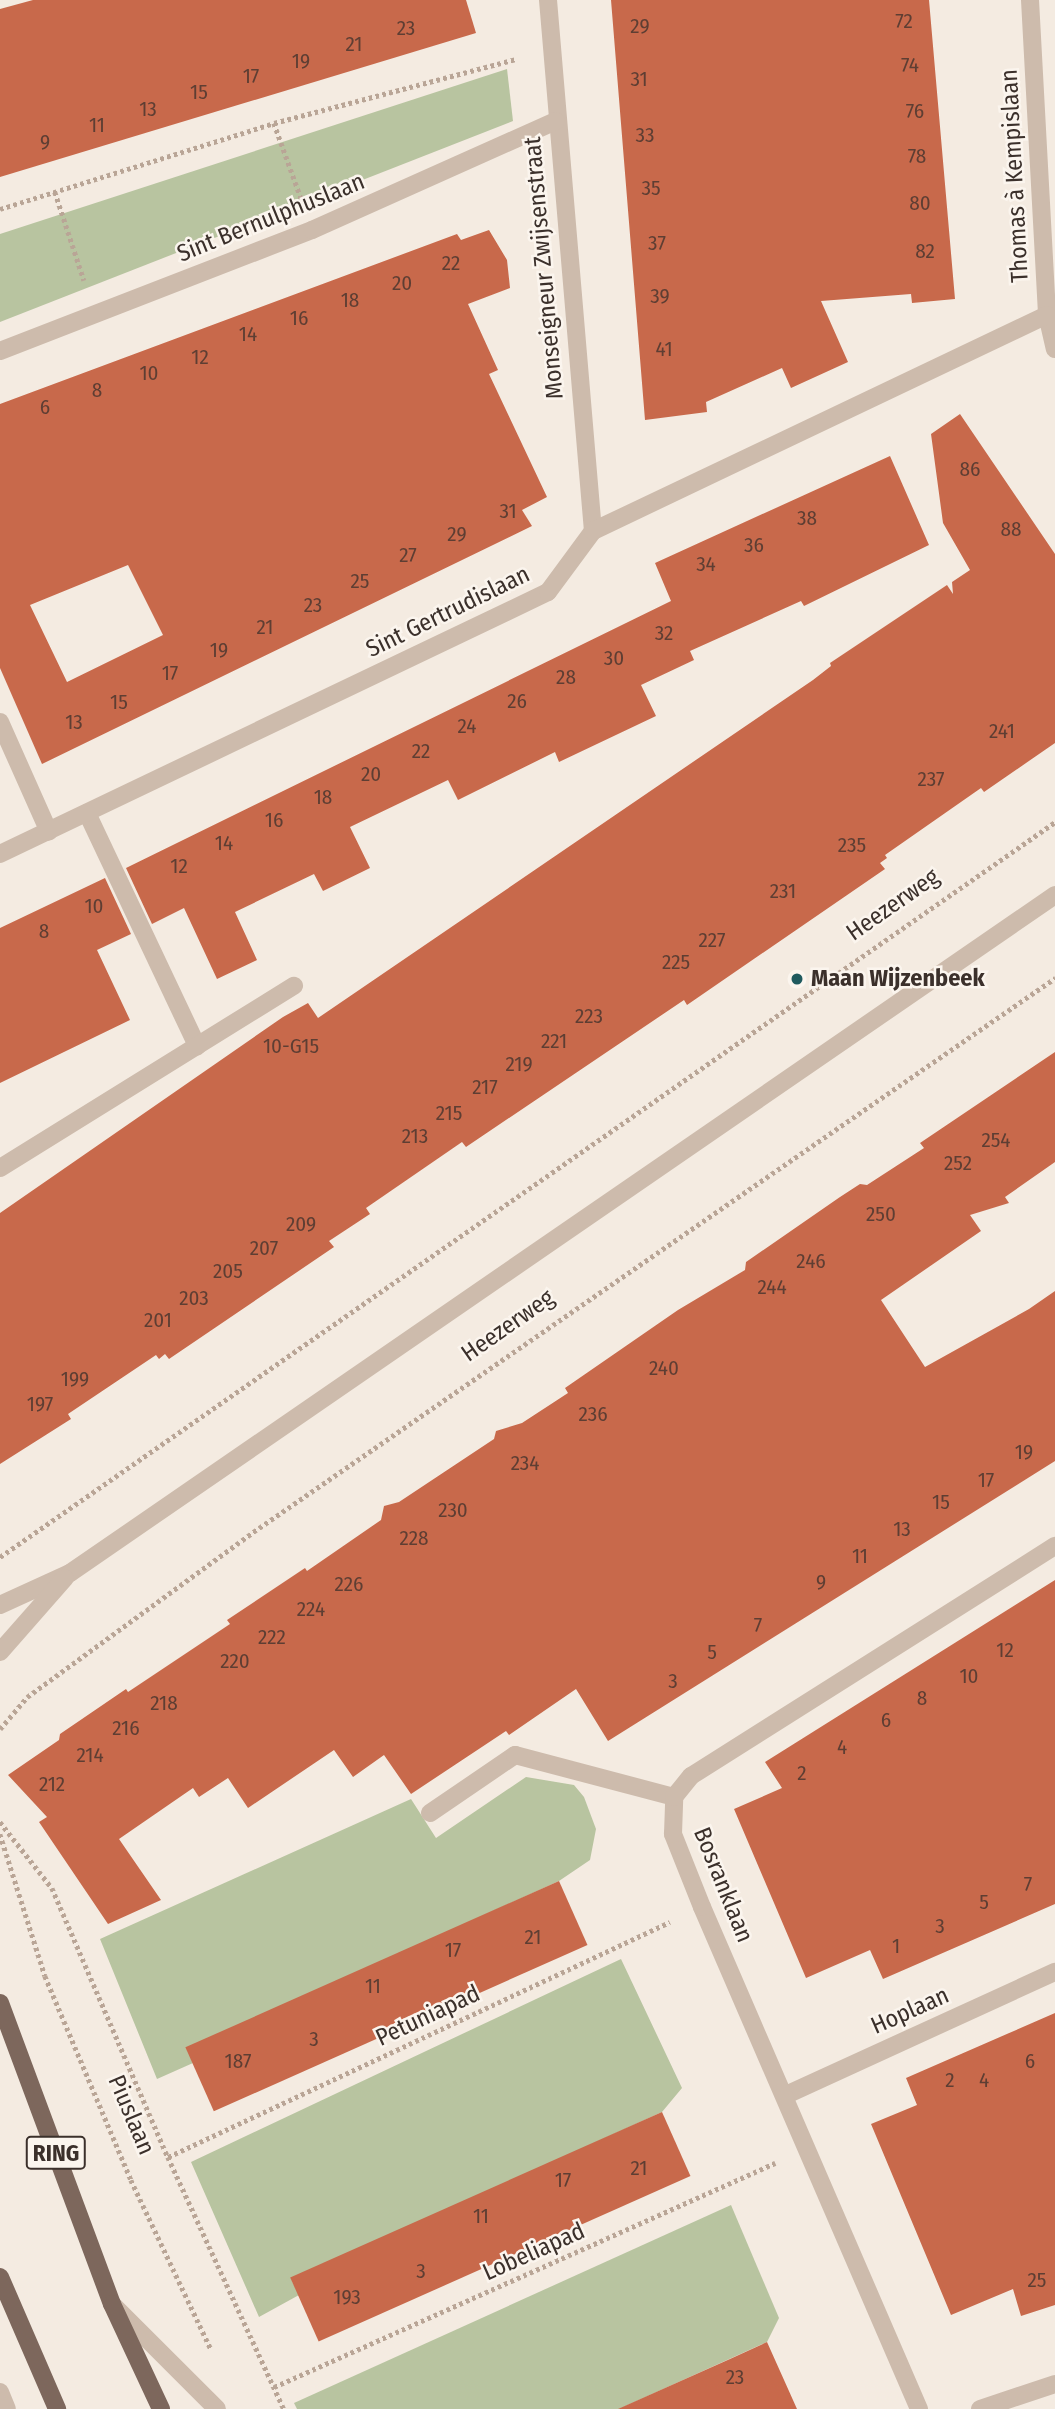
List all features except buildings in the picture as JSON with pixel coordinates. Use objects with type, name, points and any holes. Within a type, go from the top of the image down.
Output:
[{"type":"main road","name":"RING","points":[[0,2003],[112,2304],[161,2409]]},
{"type":"main road","points":[[0,2277],[57,2409]]},
{"type":"street","name":"Monseigneur Zwijsenstraat","points":[[548,0],[556,121],[593,531]]},
{"type":"street","name":"Thomas à Kempislaan","points":[[1030,0],[1047,315],[1055,349]]},
{"type":"street","name":"Sint Bernulphuslaan","points":[[0,351],[312,230],[556,121]]},
{"type":"street","name":"Sint Gertrudislaan","points":[[0,854],[548,592],[593,531],[1047,315]]},
{"type":"street","points":[[0,722],[49,832]]},
{"type":"street","points":[[87,813],[197,1046]]},
{"type":"street","name":"Heezerweg","points":[[0,1605],[69,1573],[1055,895]]},
{"type":"street","points":[[0,1168],[294,986]]},
{"type":"street","points":[[430,1813],[515,1755],[674,1797],[691,1776],[1055,1546]]},
{"type":"street","name":"Heezerweg","points":[[0,1652],[69,1573]]},
{"type":"street","name":"Bosranklaan","points":[[674,1797],[673,1834],[702,1907],[786,2095],[919,2409]]},
{"type":"street","name":"Hoplaan","points":[[786,2095],[1055,1972]]},
{"type":"street","points":[[112,2304],[218,2409]]},
{"type":"street","points":[[980,2409],[1055,2384]]},
{"type":"street","points":[[0,2392],[7,2409]]},
{"type":"path","points":[[0,209],[274,123],[551,50]]},
{"type":"path","points":[[274,123],[312,230]]},
{"type":"path","points":[[55,192],[95,314]]},
{"type":"path","name":"Heezerweg","points":[[0,1557],[1055,822]]},
{"type":"path","name":"Heezerweg","points":[[0,1729],[27,1697],[259,1528],[1055,978]]},
{"type":"path","points":[[0,1822],[52,1888],[169,2157],[284,2409]]},
{"type":"path","name":"Piuslaan","points":[[0,1834],[45,1976],[131,2180],[216,2360]]},
{"type":"path","name":"Petuniapad","points":[[169,2157],[702,1907]]},
{"type":"path","name":"Lobeliapad","points":[[274,2387],[807,2148]]},
{"type":"green space","points":[[507,69],[513,121],[0,322],[0,234]]},
{"type":"green space","points":[[526,1777],[574,1785],[584,1797],[596,1829],[590,1860],[559,1881],[188,2050],[193,2063],[157,2079],[100,1939],[411,1799],[436,1838]]},
{"type":"green space","points":[[621,1959],[682,2088],[662,2112],[292,2281],[299,2295],[259,2317],[191,2162]]},
{"type":"green space","points":[[731,2205],[779,2318],[767,2342],[619,2409],[297,2409],[294,2403]]},
{"type":"place","name":"Maan Wijzenbeek","points":[[797,979]]}]
